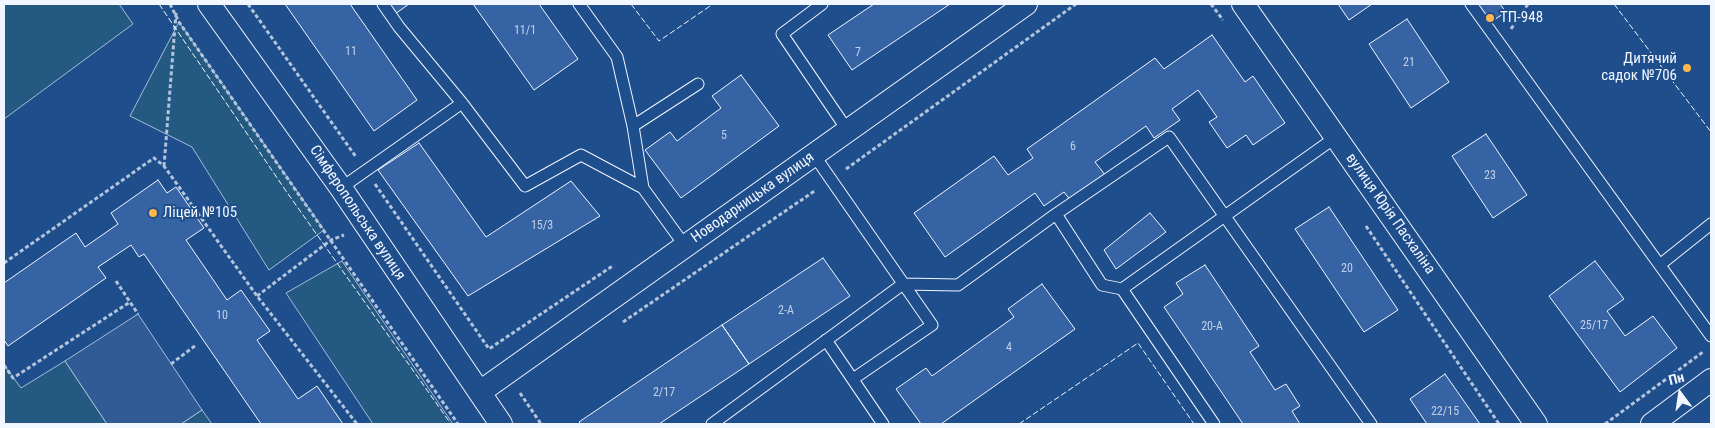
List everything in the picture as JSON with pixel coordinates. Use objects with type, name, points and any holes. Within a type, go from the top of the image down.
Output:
[{"type":"street","name":"Сімферопольська вулиця","points":[[209,4],[341,188],[501,424]]},
{"type":"street","name":"Новодарницька вулиця","points":[[480,392],[1026,4]]},
{"type":"street","name":"вулиця Юрія Пасхаліна","points":[[1243,4],[1536,424]]},
{"type":"street","points":[[1662,422],[1711,380]]},
{"type":"lane","points":[[383,4],[399,27],[462,103],[525,186],[581,154],[643,188],[685,246]]},
{"type":"lane","points":[[579,4],[617,57],[633,126],[643,188]]},
{"type":"lane","points":[[822,4],[782,34],[848,131]]},
{"type":"lane","points":[[1471,4],[1711,336]]},
{"type":"lane","points":[[633,126],[698,84]]},
{"type":"lane","points":[[341,188],[462,103]]},
{"type":"lane","points":[[712,424],[903,284],[958,285],[1056,214],[1169,137],[1371,424]]},
{"type":"lane","points":[[1122,289],[1336,137]]},
{"type":"lane","points":[[814,155],[932,324],[853,379]]},
{"type":"lane","points":[[1056,214],[1102,284],[1122,289],[1214,424]]},
{"type":"lane","points":[[1660,264],[1711,224]]},
{"type":"lane","points":[[826,340],[883,424]]},
{"type":"path","points":[[170,4],[179,22],[458,424]]},
{"type":"path","points":[[618,326],[831,179],[1076,4]]},
{"type":"path","points":[[1212,4],[1228,27]]},
{"type":"path","points":[[1500,44],[1528,4]]},
{"type":"path","points":[[164,166],[176,13]]},
{"type":"path","points":[[4,263],[154,158],[164,166],[257,296],[357,424]]},
{"type":"path","points":[[1360,217],[1498,424]]},
{"type":"path","points":[[257,296],[331,240]]},
{"type":"path","points":[[116,281],[138,314]]},
{"type":"path","points":[[4,365],[13,378],[130,302]]},
{"type":"path","points":[[171,364],[196,345]]},
{"type":"path","points":[[1605,424],[1704,351]]},
{"type":"path","points":[[520,393],[528,387]]},
{"type":"shaded area","points":[[4,4],[119,4],[133,24],[4,119]]},
{"type":"shaded area","points":[[179,22],[324,230],[269,270],[192,147],[130,116]]},
{"type":"shaded area","points":[[342,261],[453,424],[373,424],[286,293]]},
{"type":"shaded area","points":[[138,314],[202,410],[181,424],[107,424],[65,361]]},
{"type":"shaded area","points":[[65,361],[107,424],[4,424],[4,365],[21,388]]},
{"type":"shaded area","points":[[202,410],[212,424],[181,424]]},
{"type":"building","points":[[285,4],[350,4],[417,100],[374,131]]},
{"type":"building","points":[[388,4],[409,4],[395,14]]},
{"type":"building","points":[[473,4],[539,4],[578,59],[534,90]]},
{"type":"building","points":[[874,4],[950,4],[852,70],[828,35]]},
{"type":"building","points":[[1338,4],[1372,4],[1349,20]]},
{"type":"building","name":"ТП-948","points":[[1473,4],[1500,4],[1506,12],[1488,24]]},
{"type":"building","points":[[1407,19],[1449,82],[1411,108],[1369,44]]},
{"type":"building","points":[[1212,35],[1245,82],[1253,76],[1285,123],[1253,145],[1246,135],[1227,148],[1209,122],[1217,117],[1198,90],[1172,109],[1180,120],[1154,138],[1146,126],[1095,162],[1106,176],[1071,201],[1064,192],[1044,206],[1035,193],[945,257],[914,213],[994,156],[1008,175],[1033,158],[1027,149],[1155,58],[1164,69]]},
{"type":"building","points":[[741,75],[779,126],[681,198],[645,150],[670,132],[677,141],[721,108],[712,96]]},
{"type":"building","points":[[1486,134],[1527,195],[1493,218],[1452,156]]},
{"type":"building","points":[[419,143],[486,237],[571,181],[600,216],[468,296],[378,170]]},
{"type":"building","points":[[158,180],[167,193],[176,187],[204,228],[186,240],[227,300],[241,290],[270,331],[257,340],[298,399],[317,386],[343,424],[261,424],[144,254],[139,257],[131,245],[98,267],[106,278],[8,346],[4,340],[4,283],[76,233],[85,247],[118,224],[111,213]]},
{"type":"building","points":[[1329,207],[1398,310],[1364,332],[1295,229]]},
{"type":"building","points":[[1150,213],[1166,232],[1116,269],[1104,250]]},
{"type":"building","points":[[823,258],[850,296],[749,364],[722,325]]},
{"type":"building","points":[[1595,261],[1624,299],[1607,311],[1625,336],[1653,316],[1677,348],[1620,392],[1549,296]]},
{"type":"building","points":[[1205,265],[1259,346],[1250,352],[1275,390],[1286,384],[1300,406],[1292,411],[1300,424],[1243,424],[1164,307],[1183,294],[1176,283]]},
{"type":"building","points":[[1042,284],[1075,329],[941,424],[921,424],[896,389],[926,368],[932,376],[1014,317],[1008,309]]},
{"type":"building","points":[[722,325],[749,364],[659,424],[581,424],[579,422]]},
{"type":"building","points":[[1445,374],[1480,424],[1427,424],[1410,399]]},
{"type":"fence","points":[[159,4],[286,191],[451,424]]},
{"type":"fence","points":[[631,4],[659,41],[713,4]]},
{"type":"fence","points":[[1614,4],[1711,132]]},
{"type":"fence","points":[[1019,424],[1138,343],[1194,424]]},
{"type":"place","name":"ТП-948","points":[[1490,18]]},
{"type":"place","name":"Дитячий садок №706","points":[[1687,68]]},
{"type":"place","name":"Ліцей №105","points":[[153,213]]}]
